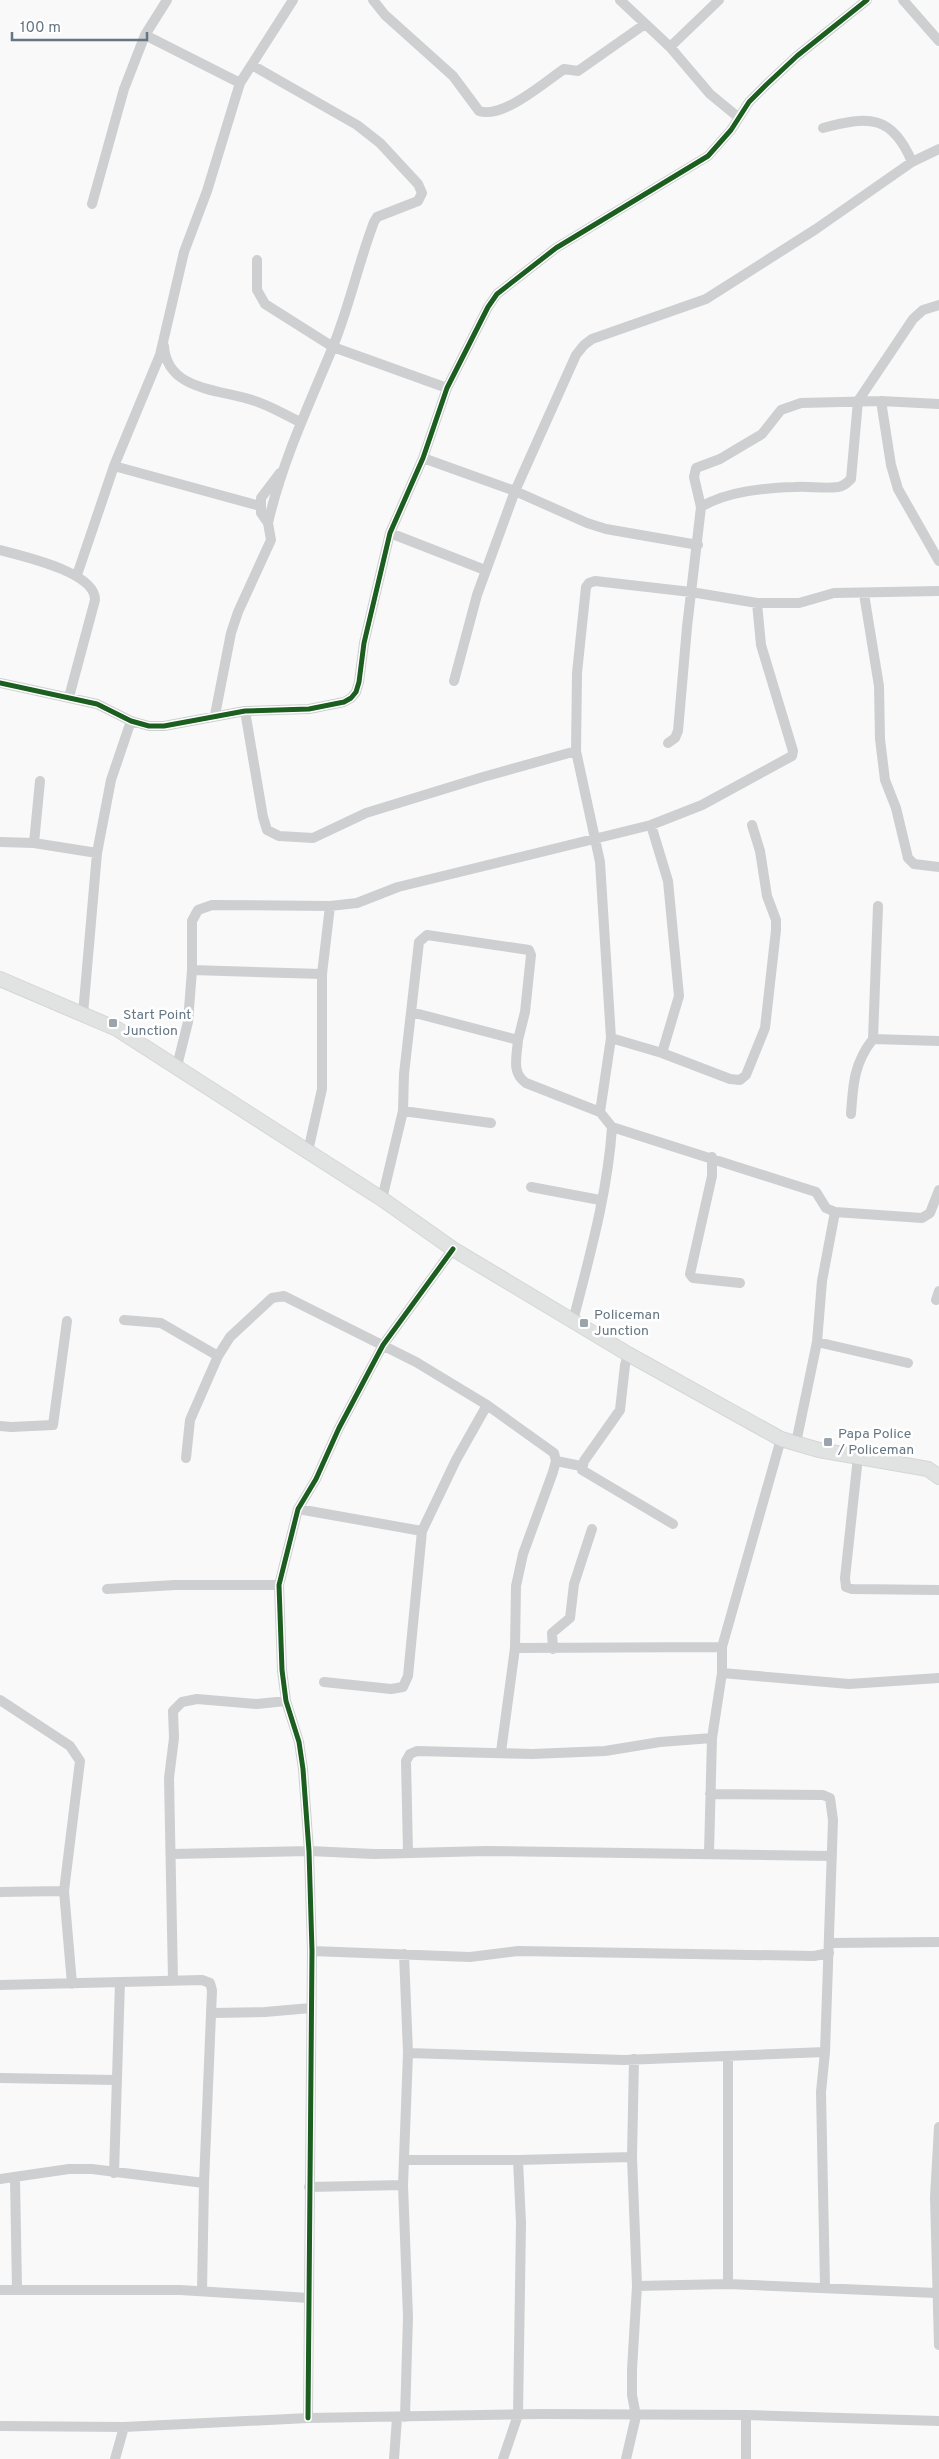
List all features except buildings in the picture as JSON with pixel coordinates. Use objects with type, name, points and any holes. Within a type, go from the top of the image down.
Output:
[{"type":"street","points":[[92,204],[124,89],[145,35],[167,0]]},
{"type":"street","points":[[77,575],[114,466],[155,370],[164,340],[184,252],[207,191],[240,83],[293,0]]},
{"type":"street","points":[[373,0],[385,14],[453,76],[479,111],[490,114],[508,107],[564,69],[578,71],[645,24]]},
{"type":"street","points":[[620,0],[670,47],[710,94],[738,117]]},
{"type":"street","points":[[670,47],[719,0]]},
{"type":"street","points":[[0,683],[69,697],[107,708],[131,721],[149,726],[164,726],[215,715],[309,709],[344,702],[351,698],[356,692],[359,682],[364,643],[390,533],[423,458],[447,388],[488,307],[497,294],[556,248],[708,156],[731,130],[749,102],[797,56],[868,0]]},
{"type":"street","points":[[903,0],[939,41]]},
{"type":"street","points":[[145,35],[240,83]]},
{"type":"street","points":[[252,65],[357,125],[380,143],[418,184],[422,193],[418,201],[375,219],[333,347],[300,422],[282,471],[268,523]]},
{"type":"street","points":[[823,128],[856,120],[882,124],[901,138],[912,162]]},
{"type":"street","points":[[454,681],[485,570],[515,491],[576,355],[584,345],[592,339],[706,299],[809,233],[912,162],[939,149]]},
{"type":"street","points":[[257,260],[257,290],[262,301],[333,347],[447,388]]},
{"type":"street","points":[[701,508],[728,496],[761,490],[796,487],[840,487],[846,484],[851,479],[858,401],[913,319],[922,310],[939,305]]},
{"type":"street","points":[[164,340],[167,361],[171,370],[182,378],[206,389],[253,400],[300,422]]},
{"type":"street","points":[[881,401],[891,465],[898,489],[939,561]]},
{"type":"street","points":[[668,743],[675,738],[678,731],[691,592],[698,545],[701,508],[694,477],[696,468],[720,459],[762,434],[781,410],[801,403],[881,401],[939,404]]},
{"type":"street","points":[[423,458],[515,491],[586,523],[606,529],[698,545]]},
{"type":"street","points":[[114,466],[260,506]]},
{"type":"street","points":[[215,715],[231,633],[238,612],[270,547],[271,532],[268,523],[261,513],[260,506],[265,492],[282,471]]},
{"type":"street","points":[[390,533],[485,570]]},
{"type":"street","points":[[0,550],[30,558],[77,575],[93,590],[95,595],[69,697]]},
{"type":"street","points":[[600,1112],[611,1038],[600,862],[576,751],[577,673],[586,587],[589,583],[595,581],[691,592],[757,603],[799,603],[834,593],[864,594],[939,591]]},
{"type":"street","points":[[864,594],[879,686],[880,740],[885,780],[896,808],[908,858],[914,864],[939,867]]},
{"type":"street","points":[[177,1066],[188,1022],[192,970],[192,921],[198,910],[212,905],[330,906],[357,903],[398,887],[651,824],[702,805],[793,754],[761,645],[757,603]]},
{"type":"street","points":[[245,712],[263,817],[267,830],[279,836],[313,838],[366,813],[576,751]]},
{"type":"street","points":[[83,1014],[97,853],[111,780],[131,721]]},
{"type":"street","points":[[34,843],[40,781]]},
{"type":"street","points":[[651,824],[668,881],[679,996],[662,1053]]},
{"type":"street","points":[[611,1038],[662,1053],[730,1079],[740,1080],[746,1075],[766,1019],[776,930],[776,920],[767,896],[760,851],[752,825]]},
{"type":"street","points":[[0,842],[34,843],[97,853]]},
{"type":"street","points":[[308,1151],[322,1089],[322,974],[330,906]]},
{"type":"street","points":[[851,1114],[853,1085],[861,1054],[873,1039],[878,906]]},
{"type":"street","points":[[382,1200],[403,1111],[404,1074],[419,942],[427,935],[523,947],[529,950],[531,955],[525,1012],[518,1040],[516,1072],[518,1078],[600,1112],[612,1126],[816,1192],[826,1208],[835,1212],[922,1218],[935,1215],[939,1190]]},
{"type":"street","points":[[192,970],[322,974]]},
{"type":"street","points":[[0,979],[117,1029],[308,1151],[453,1249],[628,1354],[781,1439],[858,1457],[928,1469],[939,1477]]},
{"type":"street","points":[[411,1012],[518,1040]]},
{"type":"street","points":[[873,1039],[939,1041]]},
{"type":"street","points":[[403,1111],[491,1123]]},
{"type":"street","points":[[573,1321],[611,1146],[612,1126]]},
{"type":"street","points":[[712,1158],[712,1176],[690,1274],[693,1278],[740,1283]]},
{"type":"street","points":[[531,1187],[600,1200]]},
{"type":"street","points":[[796,1444],[817,1342],[822,1281],[835,1212]]},
{"type":"street","points":[[308,2418],[312,1951],[309,1851],[303,1769],[299,1742],[286,1701],[282,1670],[279,1585],[298,1509],[316,1479],[339,1428],[383,1345],[453,1249]]},
{"type":"street","points":[[186,1458],[190,1420],[218,1356],[230,1337],[272,1298],[284,1296],[383,1345],[487,1405],[554,1453],[556,1461],[523,1554],[516,1586],[515,1648],[501,1752]]},
{"type":"street","points":[[124,1320],[161,1323],[218,1356]]},
{"type":"street","points":[[0,1426],[53,1425],[67,1321]]},
{"type":"street","points":[[817,1342],[908,1363]]},
{"type":"street","points":[[581,1466],[620,1410],[624,1364],[628,1354]]},
{"type":"street","points":[[324,1682],[390,1689],[403,1687],[408,1676],[422,1531],[456,1460],[487,1405]]},
{"type":"street","points":[[709,1854],[712,1738],[722,1673],[722,1646],[781,1439]]},
{"type":"street","points":[[858,1457],[845,1578],[846,1587],[852,1589],[939,1590]]},
{"type":"street","points":[[556,1461],[581,1466]]},
{"type":"street","points":[[581,1466],[582,1470],[673,1524]]},
{"type":"street","points":[[298,1509],[422,1531]]},
{"type":"street","points":[[552,1649],[552,1634],[570,1618],[572,1613],[574,1584],[592,1529]]},
{"type":"street","points":[[107,1589],[175,1585],[279,1585]]},
{"type":"street","points":[[515,1648],[722,1646]]},
{"type":"street","points":[[722,1673],[849,1684],[939,1678]]},
{"type":"street","points":[[173,1980],[169,1778],[174,1738],[173,1710],[182,1702],[197,1699],[257,1704],[286,1701]]},
{"type":"street","points":[[0,1701],[70,1746],[80,1761],[64,1891],[72,1984]]},
{"type":"street","points":[[408,1853],[406,1761],[410,1754],[418,1751],[532,1754],[604,1751],[660,1742],[712,1738]]},
{"type":"street","points":[[710,1794],[823,1795],[830,1798],[833,1820],[832,1856],[825,2052],[821,2092],[825,2287]]},
{"type":"street","points":[[172,1854],[309,1851],[408,1853],[504,1851],[832,1856]]},
{"type":"street","points":[[0,1892],[64,1891]]},
{"type":"street","points":[[312,1951],[470,1957],[518,1951],[814,1956],[829,1948],[939,1942]]},
{"type":"street","points":[[394,2459],[401,2417],[408,2317],[403,2185],[408,2053],[404,1954]]},
{"type":"street","points":[[0,1985],[173,1980],[202,1980],[210,1983],[212,1990],[212,2013],[204,2183],[202,2291]]},
{"type":"street","points":[[114,2173],[120,1982]]},
{"type":"street","points":[[212,2013],[257,2013],[311,2008]]},
{"type":"street","points":[[408,2053],[634,2059],[825,2052]]},
{"type":"street","points":[[728,2057],[728,2284]]},
{"type":"street","points":[[626,2459],[636,2416],[632,2395],[637,2286],[632,2157],[634,2059]]},
{"type":"street","points":[[0,2078],[116,2080]]},
{"type":"street","points":[[939,2127],[936,2293],[939,2345]]},
{"type":"street","points":[[404,2160],[632,2157]]},
{"type":"street","points":[[503,2459],[518,2415],[521,2223],[518,2160]]},
{"type":"street","points":[[0,2179],[69,2169],[92,2169],[204,2183]]},
{"type":"street","points":[[15,2178],[16,2288]]},
{"type":"street","points":[[309,2187],[403,2185]]},
{"type":"street","points":[[637,2286],[728,2284],[936,2293]]},
{"type":"street","points":[[0,2290],[16,2288],[202,2291],[309,2298]]},
{"type":"street","points":[[0,2426],[124,2427],[308,2418],[518,2415],[746,2415],[939,2421]]},
{"type":"street","points":[[746,2415],[746,2459]]},
{"type":"street","points":[[115,2459],[124,2427]]},
{"type":"cycle path","points":[[0,683],[97,704],[131,721],[149,726],[164,726],[245,711],[309,709],[344,702],[351,698],[356,692],[359,682],[364,643],[390,533],[423,458],[447,388],[488,307],[497,294],[556,248],[708,156],[731,130],[749,102],[766,85],[797,56],[867,0]]},
{"type":"cycle path","points":[[308,2418],[312,1951],[309,1851],[303,1769],[299,1742],[286,1701],[282,1670],[279,1585],[298,1509],[316,1479],[339,1428],[383,1345],[453,1249]]},
{"type":"place","name":"Start Point Junction","points":[[113,1023]]},
{"type":"place","name":"Policeman Junction","points":[[584,1323]]},
{"type":"place","name":"Papa Police / Policeman","points":[[828,1442]]}]
